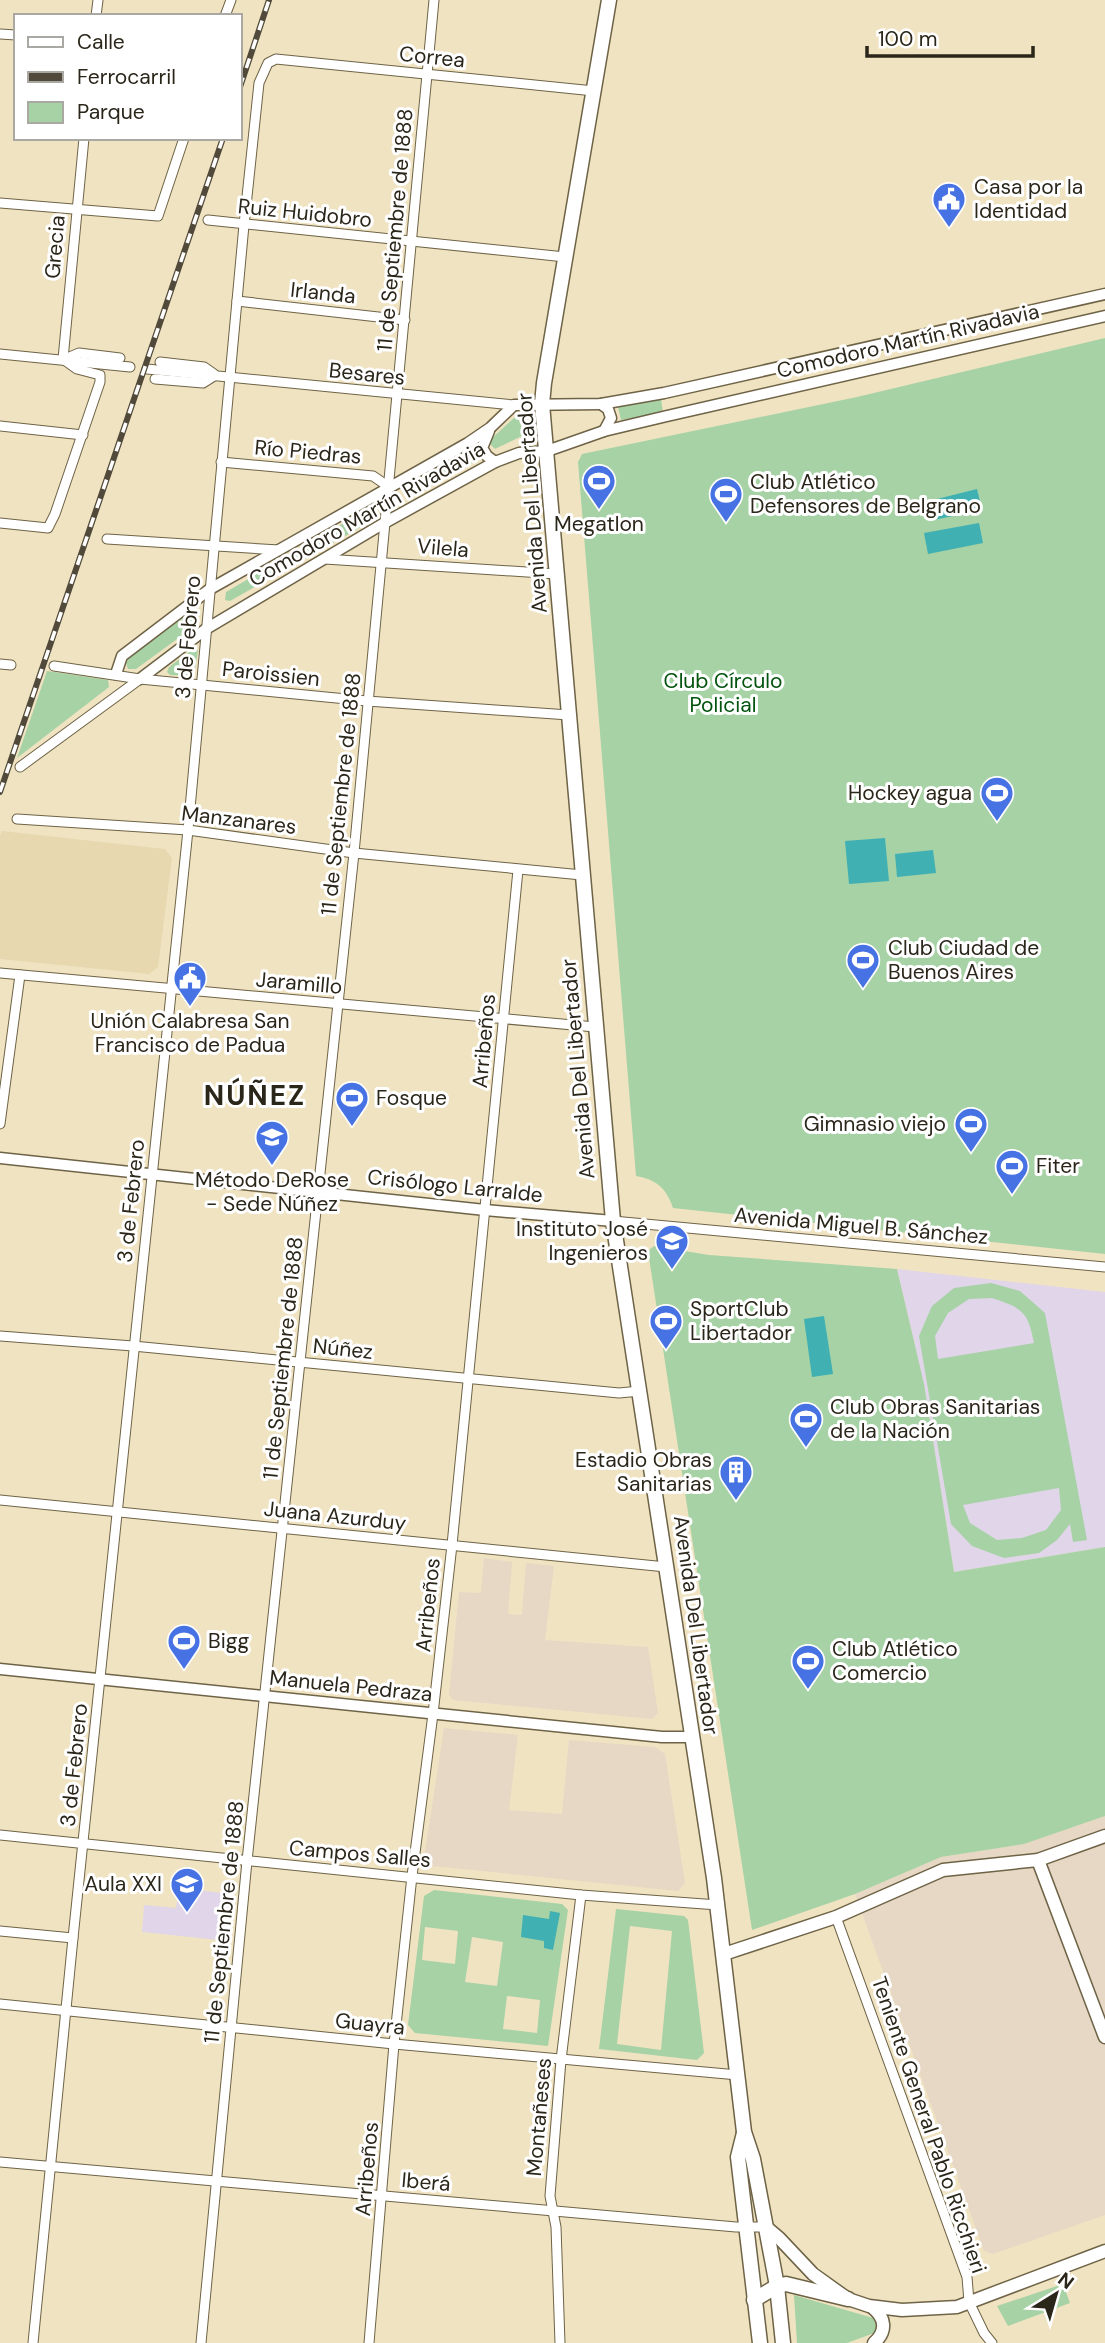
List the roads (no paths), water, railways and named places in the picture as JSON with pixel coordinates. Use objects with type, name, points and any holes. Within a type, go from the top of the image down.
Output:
[{"type":"main road","name":"Avenida Del Libertador","points":[[609,0],[542,404],[613,1221],[718,1905],[744,2132],[753,2160],[777,2286],[783,2343]]},
{"type":"main road","points":[[724,1954],[836,1917],[943,1870],[1038,1860],[1105,1836]]},
{"type":"main road","points":[[1038,1860],[1105,2037]]},
{"type":"main road","name":"Avenida Del Libertador","points":[[744,2132],[738,2157],[760,2343]]},
{"type":"main road","points":[[766,2227],[813,2274],[848,2299]]},
{"type":"main road","points":[[754,2300],[777,2286],[793,2284],[872,2307],[921,2310],[957,2307],[1105,2251]]},
{"type":"main road","points":[[872,2307],[881,2315],[884,2327],[874,2343]]},
{"type":"street","name":"11 de Septiembre de 1888","points":[[201,2343],[247,1861],[354,853],[434,0]]},
{"type":"street","name":"Correa","points":[[268,64],[276,58],[594,91]]},
{"type":"street","name":"3 de Febrero","points":[[33,2343],[133,1346],[188,830],[244,225],[259,83],[268,64]]},
{"type":"street","name":"Grecia","points":[[63,359],[83,140]]},
{"type":"street","points":[[0,203],[158,216],[183,140]]},
{"type":"street","name":"Ruiz Huidobro","points":[[208,220],[565,257]]},
{"type":"street","name":"Comodoro Martín Rivadavia","points":[[116,674],[122,656],[210,589],[468,443],[490,428],[514,405],[601,404],[664,393],[1105,294]]},
{"type":"street","points":[[1085,299],[1091,319]]},
{"type":"street","name":"Irlanda","points":[[237,302],[405,320]]},
{"type":"street","name":"Comodoro Martín Rivadavia","points":[[20,767],[206,629],[495,461],[519,453],[547,451],[604,431],[1105,316]]},
{"type":"street","points":[[63,359],[79,353],[120,358]]},
{"type":"street","points":[[0,354],[131,367]]},
{"type":"street","points":[[0,523],[48,528],[55,514],[100,387],[100,375],[76,369],[63,359]]},
{"type":"street","name":"Besares","points":[[160,362],[204,367],[216,375]]},
{"type":"street","name":"Besares","points":[[147,369],[514,405]]},
{"type":"street","name":"Besares","points":[[155,379],[203,383],[216,375]]},
{"type":"street","points":[[601,404],[608,410],[611,418],[604,431]]},
{"type":"street","points":[[0,426],[83,435]]},
{"type":"street","points":[[490,428],[482,448],[486,456],[495,461]]},
{"type":"street","name":"Río Piedras","points":[[221,462],[373,476],[389,487]]},
{"type":"street","points":[[107,540],[279,550]]},
{"type":"street","name":"Vilela","points":[[325,559],[557,574]]},
{"type":"street","points":[[0,664],[11,665]]},
{"type":"street","name":"Paroissien","points":[[54,666],[140,679],[367,701],[569,715]]},
{"type":"street","name":"Manzanares","points":[[17,819],[188,830],[354,853],[582,875]]},
{"type":"street","name":"Arribeños","points":[[369,2343],[394,2044],[452,1545],[518,870]]},
{"type":"street","name":"Jaramillo","points":[[0,973],[595,1027]]},
{"type":"street","points":[[0,1124],[20,975]]},
{"type":"street","name":"Crisólogo Larralde","points":[[0,1158],[485,1210],[613,1221]]},
{"type":"street","name":"Avenida Miguel B. Sánchez","points":[[613,1221],[1105,1267]]},
{"type":"street","name":"Núñez","points":[[0,1336],[133,1346],[619,1393],[640,1391]]},
{"type":"street","name":"Juana Azurduy","points":[[0,1500],[666,1567]]},
{"type":"street","name":"Manuela Pedraza","points":[[2,1670],[662,1737],[692,1737]]},
{"type":"street","name":"Campos Salles","points":[[0,1835],[581,1895],[718,1905]]},
{"type":"street","name":"Montañeses","points":[[560,2343],[556,2227],[550,2196],[561,2060],[581,1895]]},
{"type":"street","name":"Teniente General Pablo Ricchieri","points":[[836,1917],[967,2277],[969,2302],[992,2343]]},
{"type":"street","points":[[0,1931],[73,1938]]},
{"type":"street","name":"Guayra","points":[[0,2004],[737,2075]]},
{"type":"street","name":"Iberá","points":[[0,2162],[766,2227]]},
{"type":"water","points":[[977,489],[982,510],[929,521],[925,502]]},
{"type":"water","points":[[979,523],[983,543],[928,554],[924,533]]},
{"type":"water","points":[[885,838],[889,881],[849,884],[845,841]]},
{"type":"water","points":[[933,850],[936,873],[897,877],[895,854]]},
{"type":"water","points":[[824,1316],[833,1374],[812,1377],[804,1319]]},
{"type":"water","points":[[550,1911],[560,1913],[553,1950],[544,1948],[544,1941],[521,1937],[523,1915],[549,1919]]},
{"type":"railway","points":[[242,81],[269,0]]},
{"type":"railway","points":[[0,792],[222,140]]},
{"type":"place","name":"Casa por la Identidad","points":[[949,229]]},
{"type":"place","name":"Megatlon","points":[[599,511]]},
{"type":"place","name":"Club Atlético Defensores de Belgrano","points":[[726,524]]},
{"type":"place","name":"Hockey agua","points":[[997,823]]},
{"type":"place","name":"Club Ciudad de Buenos Aires","points":[[863,990]]},
{"type":"place","name":"Unión Calabresa San Francisco de Padua","points":[[190,1008]]},
{"type":"place","name":"Fosque","points":[[352,1128]]},
{"type":"place","name":"Gimnasio viejo","points":[[971,1154]]},
{"type":"place","name":"Método DeRose - Sede Núñez","points":[[272,1167]]},
{"type":"place","name":"Fiter","points":[[1012,1196]]},
{"type":"place","name":"Instituto José Ingenieros","points":[[672,1271]]},
{"type":"place","name":"SportClub Libertador","points":[[666,1351]]},
{"type":"place","name":"Club Obras Sanitarias de la Nación","points":[[806,1449]]},
{"type":"place","name":"Estadio Obras Sanitarias","points":[[736,1502]]},
{"type":"place","name":"Bigg","points":[[184,1671]]},
{"type":"place","name":"Club Atlético Comercio","points":[[808,1691]]},
{"type":"place","name":"Aula XXI","points":[[187,1914]]},
{"type":"district","name":"NÚÑEZ","points":[[255,1095]]},
{"type":"park label","name":"Club Círculo Policial","points":[[723,693]]}]
